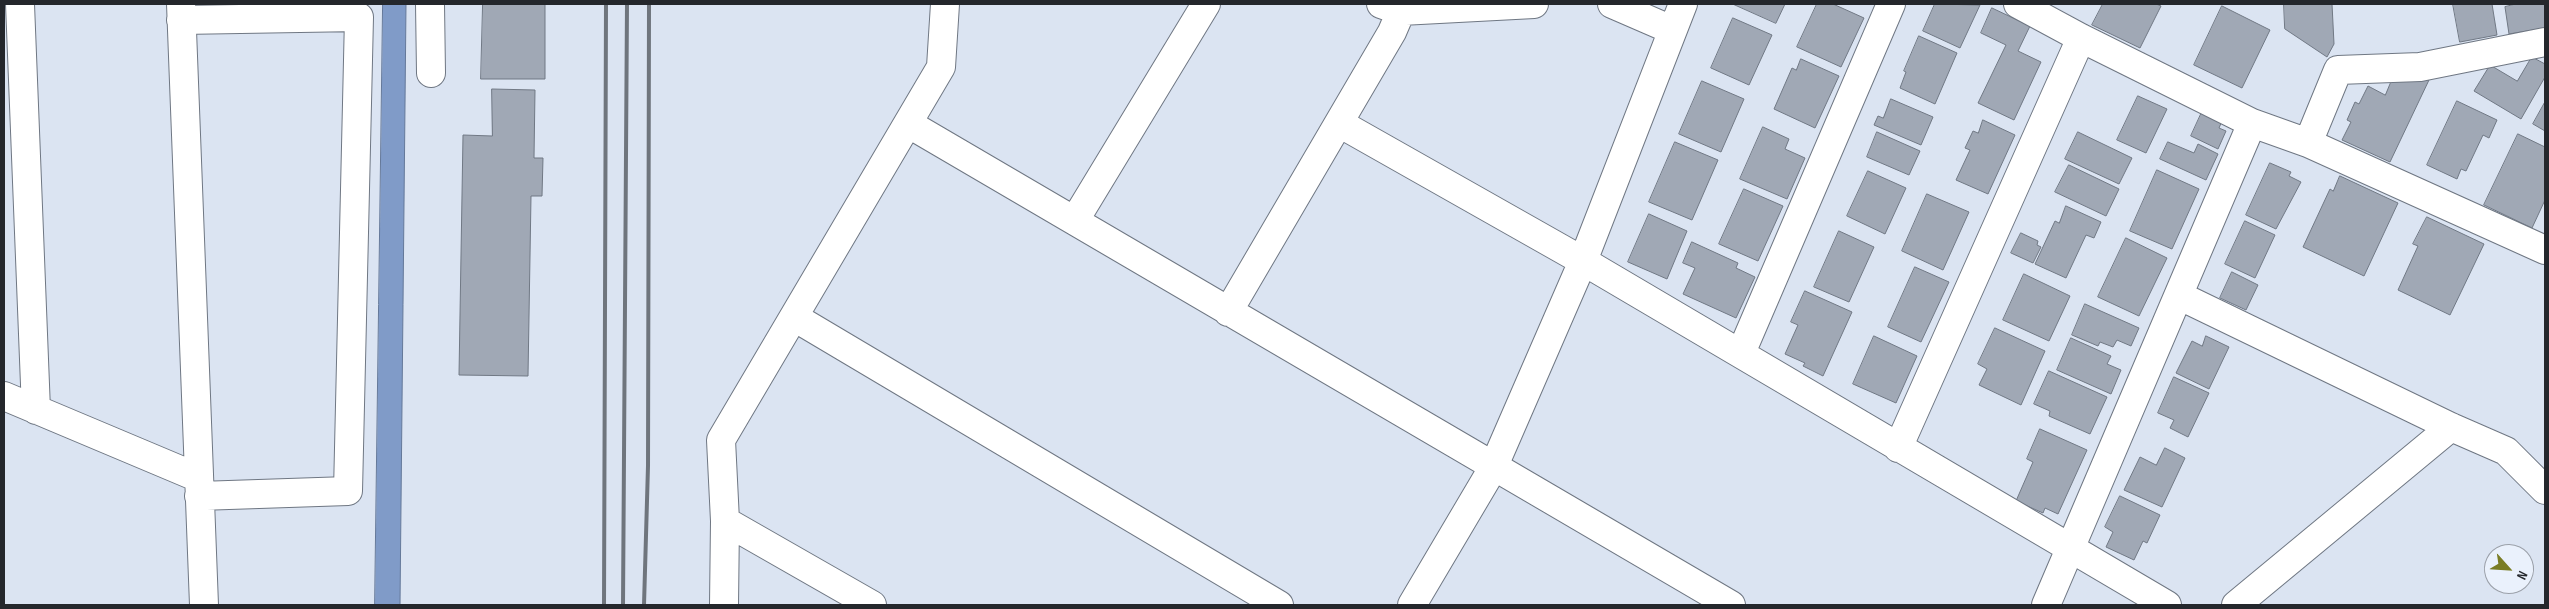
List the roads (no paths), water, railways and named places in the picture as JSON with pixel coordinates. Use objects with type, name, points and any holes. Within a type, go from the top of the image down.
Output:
[{"type":"street","points":[[20,4],[36,410]]},
{"type":"street","points":[[430,4],[431,73]]},
{"type":"street","points":[[724,605],[725,521],[721,440],[941,67],[945,4]]},
{"type":"street","points":[[1074,220],[1206,4]]},
{"type":"street","points":[[1228,312],[1392,32],[1391,7],[1534,4]]},
{"type":"street","points":[[1612,4],[1672,30]]},
{"type":"street","points":[[1412,605],[1493,468],[1583,261],[1683,4]]},
{"type":"street","points":[[1741,353],[1891,4]]},
{"type":"street","points":[[2018,4],[2080,38],[2252,123],[2308,143],[2545,250]]},
{"type":"street","points":[[4,396],[199,487],[348,491],[359,17],[181,12],[199,487],[204,605]]},
{"type":"street","points":[[1898,448],[2080,38]]},
{"type":"street","points":[[2308,143],[2338,70],[2420,67],[2545,42]]},
{"type":"street","points":[[1339,123],[1583,261],[2167,605]]},
{"type":"street","points":[[2046,605],[2180,296],[2252,123]]},
{"type":"street","points":[[909,124],[1493,468],[1731,605]]},
{"type":"street","points":[[2180,296],[2451,427],[2506,451],[2545,490]]},
{"type":"street","points":[[794,317],[1279,605]]},
{"type":"street","points":[[2236,605],[2451,427]]},
{"type":"street","points":[[725,521],[872,605]]},
{"type":"water","points":[[383,4],[406,4],[400,605],[375,605]]},
{"type":"railway","points":[[604,605],[606,4]]},
{"type":"railway","points":[[623,605],[627,4]]},
{"type":"railway","points":[[644,605],[648,466],[649,4]]}]
